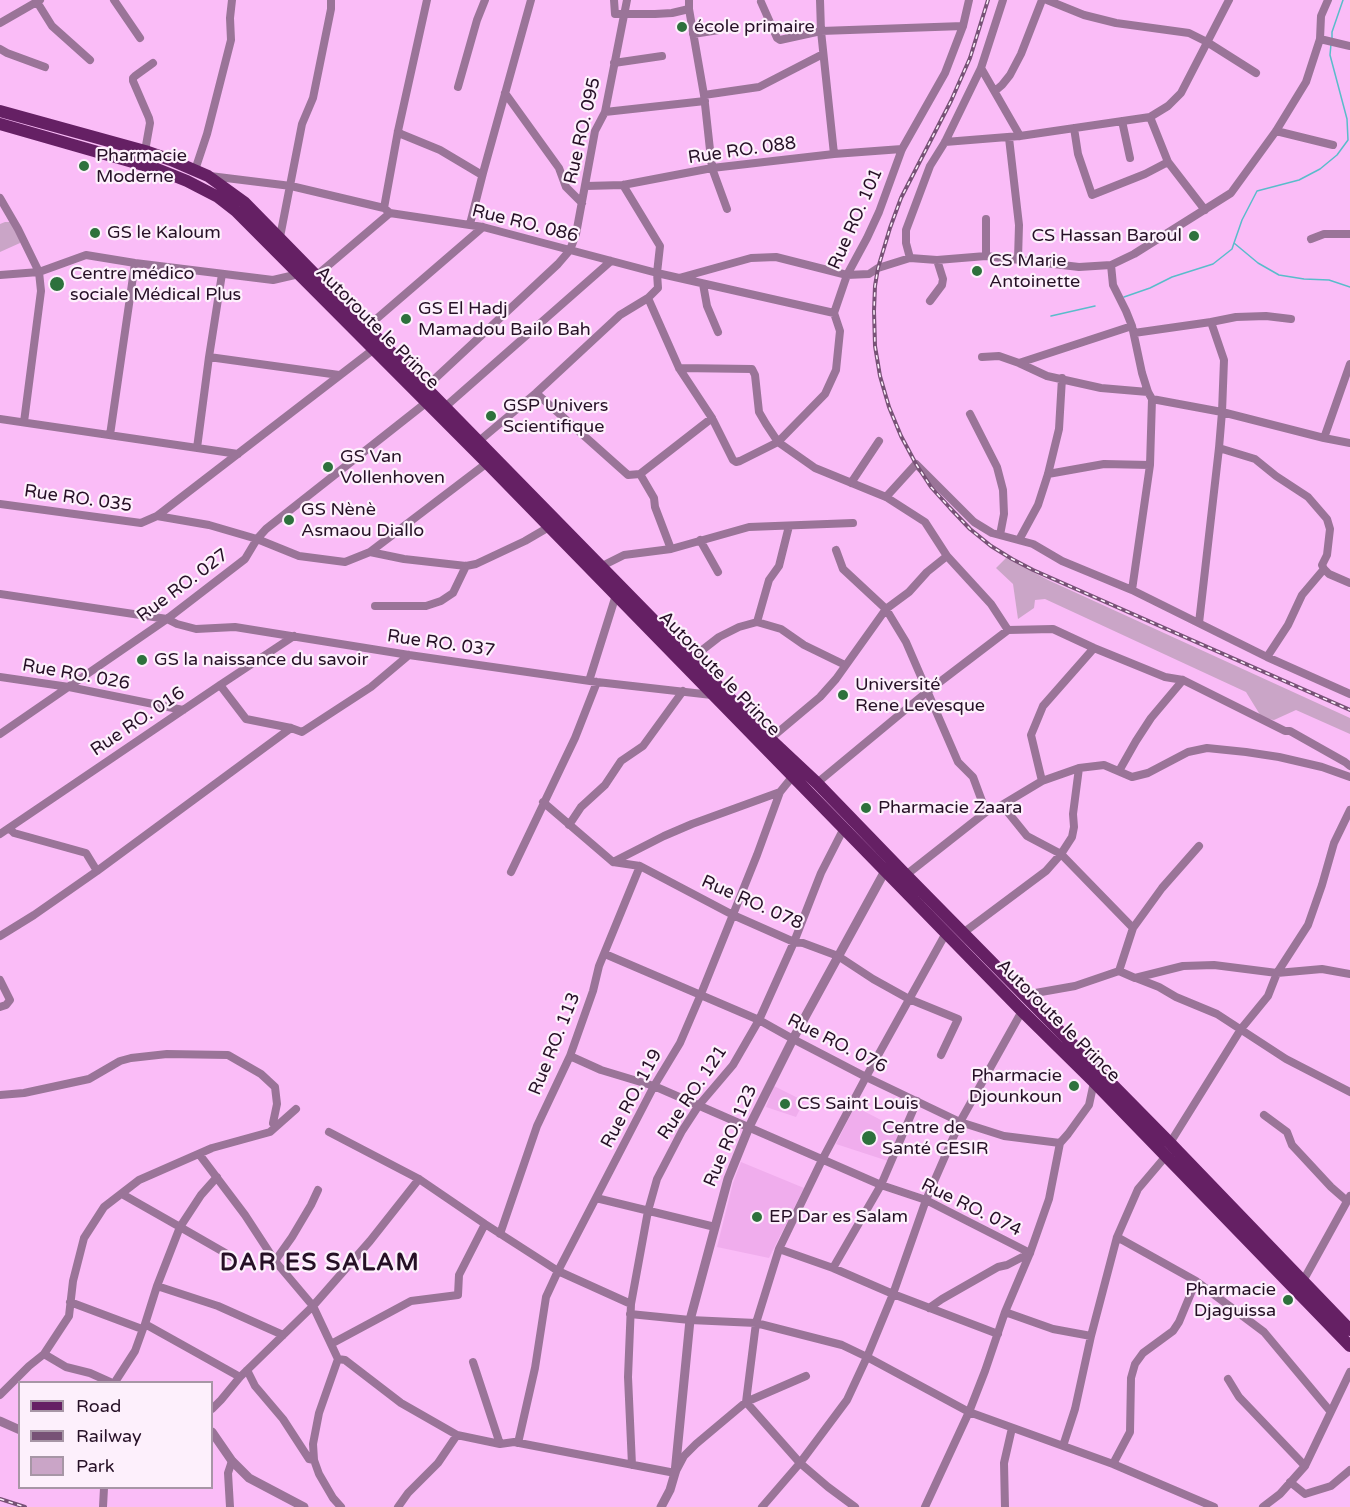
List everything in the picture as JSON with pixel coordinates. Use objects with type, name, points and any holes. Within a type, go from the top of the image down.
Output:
[{"type":"main road","name":"Autoroute le Prince","points":[[0,111],[145,151],[208,176],[244,202],[1170,1143],[1350,1330]]},
{"type":"main road","name":"Autoroute le Prince","points":[[0,124],[157,169],[218,197],[236,211],[487,463],[1350,1346]]},
{"type":"street","points":[[114,0],[140,38]]},
{"type":"street","points":[[195,170],[207,134],[231,40],[232,0]]},
{"type":"street","points":[[280,237],[302,124],[313,98],[331,0]]},
{"type":"street","points":[[317,275],[387,211],[398,131],[427,0]]},
{"type":"street","points":[[458,87],[485,0]]},
{"type":"street","points":[[470,224],[531,0]]},
{"type":"street","points":[[614,0],[615,14],[672,13],[689,4],[705,98],[712,168],[727,209]]},
{"type":"street","name":"Rue RO. 095","points":[[426,387],[558,264],[570,250],[576,234],[595,131],[605,112],[627,0]]},
{"type":"street","points":[[820,0],[823,54],[834,154]]},
{"type":"street","name":"Rue RO. 101","points":[[778,442],[825,394],[836,370],[840,331],[834,313],[847,275],[879,212],[902,149],[945,74],[963,26],[969,0]]},
{"type":"street","points":[[910,258],[906,243],[906,230],[930,166],[945,142],[981,68],[1003,0]]},
{"type":"street","points":[[995,91],[1010,75],[1021,54],[1042,0]]},
{"type":"street","points":[[1047,0],[1084,15],[1116,23],[1189,33],[1256,73]]},
{"type":"street","points":[[945,142],[1009,138],[1150,117],[1168,106],[1181,93],[1229,0]]},
{"type":"street","points":[[679,278],[751,258],[776,257],[847,275],[869,274],[878,268],[910,258],[937,260],[986,256],[1079,267],[1111,265],[1134,254],[1231,193],[1276,130],[1306,82],[1322,39],[1321,16],[1328,0]]},
{"type":"street","points":[[0,23],[39,1],[52,26],[90,60]]},
{"type":"street","points":[[761,2],[780,40],[821,31],[963,26]]},
{"type":"street","points":[[693,34],[719,30]]},
{"type":"street","points":[[1322,39],[1350,46]]},
{"type":"street","points":[[0,49],[45,67]]},
{"type":"street","points":[[605,112],[705,98],[759,87],[823,54]]},
{"type":"street","points":[[614,63],[662,56]]},
{"type":"street","points":[[145,151],[150,123],[133,78],[153,63]]},
{"type":"street","points":[[981,68],[1020,136]]},
{"type":"street","points":[[505,93],[559,168],[566,187],[582,204]]},
{"type":"street","points":[[1150,117],[1168,162],[1205,210]]},
{"type":"street","points":[[1122,121],[1130,158]]},
{"type":"street","points":[[1074,128],[1078,154],[1092,195],[1146,174],[1168,162]]},
{"type":"street","points":[[1276,130],[1333,145]]},
{"type":"street","points":[[398,131],[440,150],[482,175]]},
{"type":"street","points":[[1009,138],[1019,225],[1018,259]]},
{"type":"street","name":"Rue RO. 088","points":[[586,186],[623,185],[712,168],[902,149]]},
{"type":"street","name":"Rue RO. 086","points":[[208,176],[291,186],[387,211],[470,224],[657,273],[834,313]]},
{"type":"street","points":[[479,441],[536,393],[620,315],[648,298],[658,288],[660,246],[623,185]]},
{"type":"street","points":[[0,198],[18,228],[39,272],[41,291],[24,422]]},
{"type":"street","points":[[986,219],[986,256]]},
{"type":"street","points":[[367,327],[483,227]]},
{"type":"street","points":[[1311,238],[1324,234],[1350,234]]},
{"type":"street","points":[[0,275],[39,272],[86,255],[273,280],[299,274]]},
{"type":"street","points":[[930,301],[942,285],[943,279],[937,260]]},
{"type":"street","points":[[445,407],[611,261]]},
{"type":"street","points":[[110,435],[135,263]]},
{"type":"street","points":[[1111,265],[1113,285],[1133,329],[1142,373],[1150,395],[1150,465],[1132,590]]},
{"type":"street","points":[[197,448],[222,274]]},
{"type":"street","points":[[703,284],[707,306],[718,332]]},
{"type":"street","points":[[648,298],[679,368],[712,418],[733,460],[736,462],[778,442]]},
{"type":"street","points":[[1019,363],[1133,329],[1211,322],[1236,317],[1266,316],[1291,319]]},
{"type":"street","points":[[1199,623],[1222,412],[1224,360],[1211,322]]},
{"type":"street","points":[[157,516],[374,349]]},
{"type":"street","points":[[982,357],[999,356],[1047,376],[1101,388],[1150,395],[1350,443]]},
{"type":"street","points":[[209,357],[339,375]]},
{"type":"street","points":[[1324,438],[1347,378],[1350,364]]},
{"type":"street","points":[[679,368],[752,369],[755,375],[759,412],[778,442],[814,468],[886,497],[925,522],[947,556],[991,604],[1008,630]]},
{"type":"street","points":[[1019,540],[1038,505],[1048,474],[1059,429],[1062,378]]},
{"type":"street","points":[[536,393],[628,475],[640,474],[712,418]]},
{"type":"street","name":"Rue RO. 027","points":[[0,734],[167,619],[244,559],[266,529],[427,402]]},
{"type":"street","points":[[970,414],[997,466],[1001,482],[1004,514],[1000,535]]},
{"type":"street","points":[[0,419],[238,454]]},
{"type":"street","points":[[851,483],[879,441]]},
{"type":"street","points":[[1219,448],[1255,459],[1308,497],[1327,519],[1330,529],[1327,555],[1322,565],[1324,570],[1350,583]]},
{"type":"street","points":[[370,552],[487,463]]},
{"type":"street","points":[[886,497],[916,464],[974,522],[992,533],[1033,544],[1062,561],[1132,590],[1267,657],[1350,694]]},
{"type":"street","points":[[1048,474],[1104,464],[1150,465]]},
{"type":"street","points":[[640,474],[654,498],[670,549]]},
{"type":"street","name":"Rue RO. 035","points":[[0,504],[141,523],[157,516],[209,525],[257,539],[299,556],[345,562],[370,552]]},
{"type":"street","points":[[602,566],[624,555],[670,549],[749,527],[853,523]]},
{"type":"street","points":[[757,621],[769,580],[779,566],[789,526]]},
{"type":"street","points":[[370,552],[404,559],[466,566],[476,564],[525,541],[549,527]]},
{"type":"street","points":[[700,540],[718,572]]},
{"type":"street","points":[[836,550],[843,568],[886,609],[906,642],[958,762],[973,777],[986,812]]},
{"type":"street","points":[[771,739],[820,697],[836,680],[886,609],[909,592],[927,572],[947,556]]},
{"type":"street","points":[[375,606],[426,606],[441,601],[453,593],[466,566]]},
{"type":"street","points":[[1267,657],[1288,625],[1302,595],[1324,570]]},
{"type":"street","name":"Rue RO. 037","points":[[0,594],[167,619],[196,629],[235,627],[593,682],[714,695]]},
{"type":"street","points":[[511,872],[575,738],[593,682],[616,595]]},
{"type":"street","points":[[692,658],[719,637],[757,621],[781,629],[804,645],[845,665]]},
{"type":"street","points":[[817,783],[928,691],[1008,630],[1053,629],[1165,676],[1183,680],[1275,726],[1290,731],[1350,766]]},
{"type":"street","name":"Rue RO. 016","points":[[0,834],[294,636]]},
{"type":"street","points":[[1042,781],[1031,735],[1043,706],[1094,648]]},
{"type":"street","points":[[220,685],[246,719],[302,732],[371,687],[409,655]]},
{"type":"street","name":"Rue RO. 026","points":[[0,676],[183,710]]},
{"type":"street","points":[[1119,771],[1151,718],[1183,680]]},
{"type":"street","points":[[569,825],[582,807],[605,785],[621,761],[643,746],[682,691]]},
{"type":"street","points":[[0,936],[97,871],[291,728]]},
{"type":"street","points":[[906,875],[986,812],[1042,781],[1079,768],[1104,765],[1132,777],[1148,773],[1188,752],[1207,748],[1279,757],[1322,767],[1350,777]]},
{"type":"street","points":[[963,933],[1046,871],[1061,854],[1072,837],[1079,768]]},
{"type":"street","name":"Rue RO. 119","points":[[518,1443],[535,1368],[546,1298],[558,1270],[654,1086],[680,1043],[702,994],[780,792],[793,776]]},
{"type":"street","points":[[543,802],[614,862],[692,824],[780,792]]},
{"type":"street","points":[[1002,805],[1027,836],[1061,854],[1133,928]]},
{"type":"street","points":[[1170,1143],[1241,1029],[1268,996],[1277,973],[1308,926],[1334,843],[1350,810]]},
{"type":"street","points":[[9,828],[14,833],[86,853],[97,871]]},
{"type":"street","name":"Rue RO. 121","points":[[632,1465],[628,1377],[630,1314],[648,1211],[657,1179],[682,1131],[699,1105],[733,1065],[759,1020],[794,942],[821,873],[844,828]]},
{"type":"street","points":[[1119,971],[1133,928],[1162,888],[1199,846]]},
{"type":"street","name":"Rue RO. 078","points":[[614,862],[640,866],[733,915],[794,942],[803,943],[837,956],[909,999],[958,1019],[941,1055]]},
{"type":"street","name":"Rue RO. 113","points":[[500,1234],[537,1126],[570,1056],[593,991],[599,966],[640,866]]},
{"type":"street","name":"Rue RO. 123","points":[[661,1507],[670,1490],[675,1473],[690,1320],[728,1179],[749,1127],[793,1039],[885,871]]},
{"type":"street","points":[[855,1507],[800,1463],[746,1402],[756,1323],[779,1249],[822,1160],[946,933]]},
{"type":"street","name":"Rue RO. 076","points":[[605,954],[759,1020],[866,1077],[960,1122],[1004,1136],[1060,1143]]},
{"type":"street","points":[[1135,978],[1183,966],[1214,965],[1277,973],[1322,969],[1350,974]]},
{"type":"street","points":[[1024,995],[1076,986],[1119,971],[1217,1014],[1286,1059],[1350,1092]]},
{"type":"street","points":[[0,980],[10,1000],[6,1005],[0,1007]]},
{"type":"street","points":[[767,1506],[847,1400],[893,1294],[926,1200],[960,1122],[1022,1011]]},
{"type":"street","points":[[0,1095],[24,1093],[89,1079],[120,1061],[131,1058],[167,1054],[228,1055],[261,1074],[275,1087],[277,1104],[273,1123]]},
{"type":"street","name":"Rue RO. 074","points":[[570,1056],[601,1070],[654,1086],[881,1185],[926,1200],[1030,1253]]},
{"type":"street","points":[[925,1507],[986,1371],[1005,1312],[1030,1253],[1049,1199],[1060,1143],[1089,1106],[1094,1082]]},
{"type":"street","points":[[833,1268],[881,1185],[917,1101]]},
{"type":"street","points":[[0,1395],[44,1354],[69,1316],[73,1281],[84,1238],[104,1207],[140,1180],[212,1148],[270,1132],[296,1109]]},
{"type":"street","points":[[1264,1116],[1287,1132],[1292,1145],[1331,1187],[1349,1199],[1303,1281]]},
{"type":"street","points":[[329,1132],[419,1179],[558,1270],[631,1304]]},
{"type":"street","points":[[199,1154],[245,1215],[275,1261],[314,1306],[338,1359],[319,1413],[313,1444],[319,1474],[341,1507]]},
{"type":"street","points":[[1063,1446],[1075,1409],[1117,1237],[1138,1189],[1166,1156]]},
{"type":"street","points":[[116,1381],[135,1351],[180,1227],[201,1195],[217,1177]]},
{"type":"street","points":[[213,1408],[240,1377],[314,1306],[419,1179]]},
{"type":"street","points":[[275,1261],[292,1237],[318,1190]]},
{"type":"street","points":[[122,1194],[234,1258]]},
{"type":"street","points":[[596,1198],[715,1227]]},
{"type":"street","points":[[331,1344],[411,1301],[458,1295],[459,1275],[485,1224]]},
{"type":"street","points":[[1117,1237],[1196,1281],[1264,1332],[1330,1411]]},
{"type":"street","points":[[779,1249],[833,1268],[893,1294],[998,1334]]},
{"type":"street","points":[[929,1308],[998,1267],[1030,1253]]},
{"type":"street","points":[[1113,1464],[1130,1432],[1131,1378],[1135,1364],[1143,1353],[1173,1331],[1196,1281]]},
{"type":"street","points":[[157,1286],[218,1306],[283,1335]]},
{"type":"street","points":[[70,1302],[143,1326],[240,1377]]},
{"type":"street","points":[[1005,1312],[1053,1329],[1091,1336]]},
{"type":"street","points":[[630,1314],[756,1323],[842,1345],[969,1412],[1113,1464],[1214,1507]]},
{"type":"street","points":[[44,1354],[66,1367],[90,1373],[106,1381]]},
{"type":"street","points":[[338,1359],[345,1360],[401,1403],[458,1435],[501,1444],[518,1443],[675,1473],[684,1456],[746,1402],[806,1376]]},
{"type":"street","points":[[473,1362],[501,1444]]},
{"type":"street","points":[[247,1370],[255,1386],[283,1419],[309,1459],[315,1460]]},
{"type":"street","points":[[1263,1507],[1280,1494],[1305,1466],[1350,1372]]},
{"type":"street","points":[[1228,1379],[1239,1397],[1305,1466]]},
{"type":"street","points":[[0,1421],[18,1429]]},
{"type":"street","points":[[1005,1507],[1004,1463],[1012,1428]]},
{"type":"street","points":[[213,1433],[232,1461],[249,1479],[304,1507]]},
{"type":"street","points":[[398,1507],[408,1493],[438,1463],[458,1435]]},
{"type":"street","points":[[230,1507],[228,1473],[232,1461]]},
{"type":"street","points":[[1290,1482],[1305,1494],[1331,1486],[1350,1470]]},
{"type":"street","points":[[103,1507],[104,1489]]},
{"type":"shaded area","name":"CS Saint Louis","points":[[774,1086],[804,1101],[796,1117],[766,1107]]},
{"type":"shaded area","name":"Centre de Santé CESIR","points":[[856,1107],[902,1131],[888,1161],[836,1144]]},
{"type":"shaded area","name":"EP Dar es Salam","points":[[741,1162],[804,1188],[769,1258],[717,1247],[733,1183]]},
{"type":"green space","points":[[12,222],[20,237],[20,243],[0,252],[0,224]]},
{"type":"green space","points":[[1006,558],[1048,580],[1350,718],[1350,734],[1296,710],[1274,720],[1262,718],[1246,692],[1045,599],[1035,600],[1034,608],[1018,619],[1013,584],[996,568]]},
{"type":"waterway","points":[[1332,39],[1332,32],[1343,0]]},
{"type":"waterway","points":[[1331,44],[1330,55],[1347,119],[1348,140],[1337,155],[1320,169],[1299,180],[1257,191],[1242,220],[1234,243],[1258,263],[1279,275],[1329,280],[1350,287]]},
{"type":"waterway","points":[[1124,297],[1172,277],[1213,264],[1232,249],[1234,243]]},
{"type":"waterway","points":[[1051,316],[1095,306]]},
{"type":"railway","points":[[988,0],[970,58],[951,101],[901,198],[878,268],[874,311],[875,346],[880,376],[901,436],[931,487],[970,529],[1012,559],[1350,710]]},
{"type":"railway","points":[[0,1499],[25,1507]]},
{"type":"place","name":"école primaire","points":[[682,27]]},
{"type":"place","name":"Pharmacie Moderne","points":[[84,166]]},
{"type":"place","name":"GS le Kaloum","points":[[95,233]]},
{"type":"place","name":"CS Hassan Baroul","points":[[1194,236]]},
{"type":"place","name":"CS Marie Antoinette","points":[[977,271]]},
{"type":"place","name":"Centre médico sociale Médical Plus","points":[[57,284]]},
{"type":"place","name":"GS El Hadj Mamadou Bailo Bah","points":[[406,319]]},
{"type":"place","name":"GSP Univers Scientifique","points":[[491,416]]},
{"type":"place","name":"GS Van Vollenhoven","points":[[328,467]]},
{"type":"place","name":"GS Nènè Asmaou Diallo","points":[[289,520]]},
{"type":"place","name":"GS la naissance du savoir","points":[[142,660]]},
{"type":"place","name":"Université Rene Levesque","points":[[843,695]]},
{"type":"place","name":"Pharmacie Zaara","points":[[866,808]]},
{"type":"place","name":"Pharmacie Djounkoun","points":[[1074,1086]]},
{"type":"place","name":"CS Saint Louis","points":[[785,1104]]},
{"type":"place","name":"Centre de Santé CESIR","points":[[869,1138]]},
{"type":"place","name":"EP Dar es Salam","points":[[757,1217]]},
{"type":"place","name":"Pharmacie Djaguissa","points":[[1288,1300]]},
{"type":"district","name":"DAR ES SALAM","points":[[320,1264]]}]
